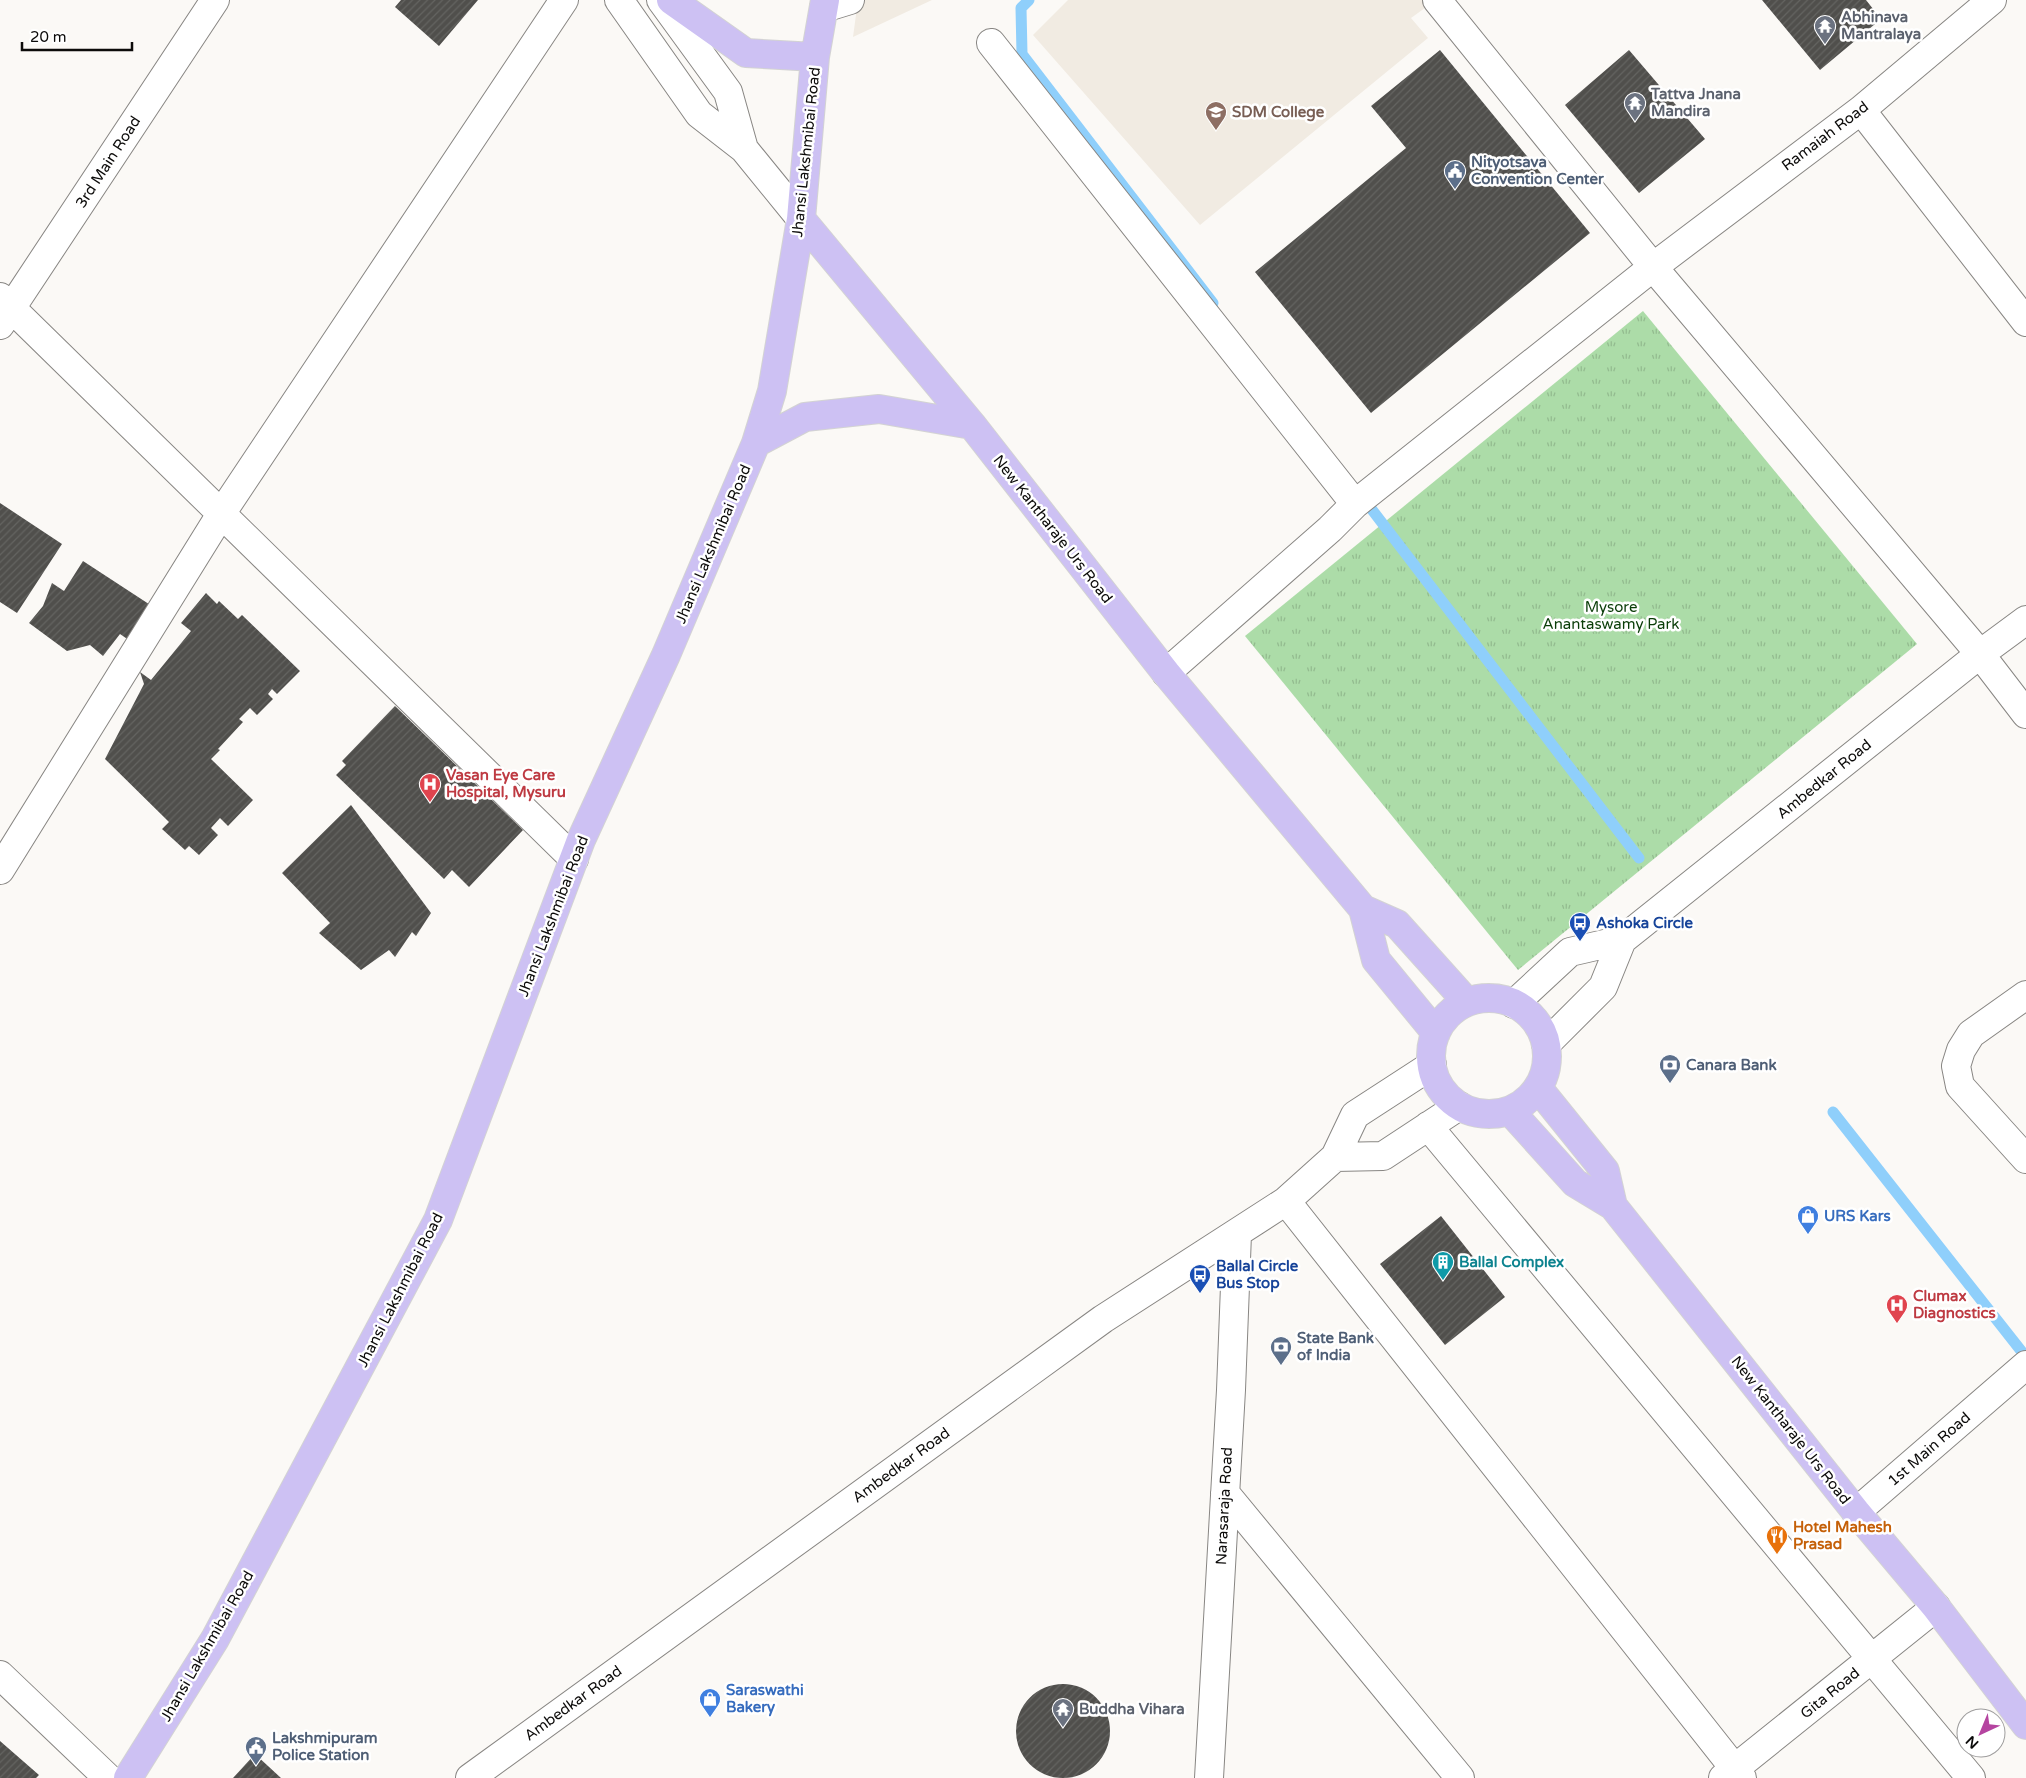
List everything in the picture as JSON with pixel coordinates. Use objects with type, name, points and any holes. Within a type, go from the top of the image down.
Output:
[{"type":"main road","points":[[671,0],[746,53],[815,57]]},
{"type":"main road","name":"Jhansi Lakshmibai Road","points":[[128,1778],[215,1639],[438,1220],[574,859],[666,655],[756,443],[772,391],[801,219],[815,57],[825,4]]},
{"type":"main road","name":"New Kantharaje Urs Road","points":[[801,219],[972,425],[1166,673],[1363,909],[1376,960],[1436,1033]]},
{"type":"main road","points":[[756,443],[805,417],[879,409],[972,425]]},
{"type":"main road","name":"New Kantharaje Urs Road","points":[[1363,909],[1397,924],[1468,1002]]},
{"type":"main road","points":[[1483,998],[1499,999],[1514,1004],[1526,1011],[1535,1020],[1546,1044],[1545,1074],[1538,1088],[1521,1105],[1510,1111],[1493,1114],[1476,1112],[1460,1106],[1446,1095],[1437,1081],[1432,1065],[1432,1044],[1436,1033],[1443,1020],[1454,1010],[1468,1002],[1483,998]]},
{"type":"main road","name":"New Kantharaje Urs Road","points":[[1538,1088],[1605,1171],[1613,1206]]},
{"type":"main road","name":"New Kantharaje Urs Road","points":[[1510,1111],[1575,1183],[1613,1206],[1856,1512],[1936,1607],[2026,1725]]},
{"type":"street","name":"3rd Main Road","points":[[4,310],[215,0]]},
{"type":"street","points":[[0,870],[221,514],[564,0]]},
{"type":"street","points":[[619,0],[699,114],[744,149]]},
{"type":"street","points":[[661,0],[728,92],[744,149]]},
{"type":"street","points":[[825,4],[850,0]]},
{"type":"street","points":[[1437,0],[1653,267],[1980,654],[2026,714]]},
{"type":"street","name":"Ramaiah Road","points":[[1166,673],[1356,504],[1403,465],[1653,267],[1860,110],[1992,0]]},
{"type":"street","points":[[991,43],[1356,504]]},
{"type":"street","points":[[1860,110],[2018,293],[2026,322]]},
{"type":"street","name":"New Kantharaje Urs Road","points":[[744,149],[801,219]]},
{"type":"street","points":[[4,310],[221,514],[574,859]]},
{"type":"street","name":"Ambedkar Road","points":[[1514,1004],[1570,952],[1622,940],[1980,654],[2026,620]]},
{"type":"street","points":[[1546,1044],[1604,987],[1622,940]]},
{"type":"street","points":[[2026,995],[1971,1034],[1961,1050],[1956,1066],[1960,1086],[2026,1159]]},
{"type":"street","name":"Ambedkar Road","points":[[470,1778],[1103,1319],[1286,1201],[1335,1157],[1355,1116],[1432,1065]]},
{"type":"street","points":[[1335,1157],[1383,1156],[1460,1106]]},
{"type":"street","points":[[1428,1126],[1971,1778]]},
{"type":"street","points":[[1286,1201],[1733,1775]]},
{"type":"street","name":"Narasaraja Road","points":[[1210,1778],[1237,1234]]},
{"type":"street","name":"1st Main Road","points":[[1856,1512],[2026,1365]]},
{"type":"street","points":[[1225,1493],[1460,1778]]},
{"type":"street","name":"Gita Road","points":[[1733,1775],[1936,1607]]},
{"type":"street","points":[[0,1676],[108,1778]]},
{"type":"shaded area","points":[[858,0],[932,0],[853,37]]},
{"type":"shaded area","name":"SDM College","points":[[1068,0],[1436,0],[1411,18],[1428,38],[1200,225],[1033,35]]},
{"type":"green space","name":"Mysore Anantaswamy Park","points":[[1643,311],[1917,644],[1518,970],[1245,636]]},
{"type":"building","points":[[401,0],[478,0],[439,46],[395,7]]},
{"type":"building","name":"Abhinava Mantralaya","points":[[1762,0],[1866,0],[1881,19],[1820,70]]},
{"type":"building","name":"Nityotsava Convention Center","points":[[1440,50],[1590,233],[1371,413],[1255,272],[1406,148],[1371,106]]},
{"type":"building","name":"Tattva Jnana Mandira","points":[[1629,50],[1705,139],[1639,193],[1565,105]]},
{"type":"building","points":[[0,503],[62,544],[17,613],[0,602]]},
{"type":"building","points":[[83,561],[158,610],[136,645],[120,634],[103,656],[90,645],[67,651],[29,623],[43,606],[52,583],[64,591]]},
{"type":"building","points":[[206,593],[217,604],[219,601],[238,619],[242,615],[300,671],[277,694],[272,689],[268,694],[273,699],[257,715],[250,708],[239,719],[243,722],[211,759],[253,800],[228,826],[220,818],[211,828],[218,835],[199,855],[189,846],[185,850],[162,829],[169,822],[105,759],[144,684],[140,672],[151,680],[191,631],[181,623]]},
{"type":"building","name":"Vasan Eye Care Hospital, Mysuru","points":[[395,706],[523,830],[469,887],[452,870],[444,879],[336,775],[346,765],[342,761]]},
{"type":"building","points":[[351,805],[431,913],[416,936],[412,932],[395,957],[389,950],[361,970],[319,933],[330,923],[282,873]]},
{"type":"building","name":"Ballal Complex","points":[[1441,1216],[1505,1297],[1445,1345],[1380,1264]]},
{"type":"building","name":"Buddha Vihara","points":[[1063,1684],[1081,1687],[1096,1698],[1107,1713],[1110,1731],[1107,1749],[1096,1764],[1081,1775],[1063,1778],[1045,1775],[1030,1764],[1019,1749],[1016,1731],[1019,1713],[1030,1698],[1045,1687]]},
{"type":"building","points":[[0,1741],[39,1775],[36,1778],[0,1778]]},
{"type":"building","name":"Lakshmipuram Police Station","points":[[255,1754],[281,1778],[233,1778]]},
{"type":"waterway","points":[[1029,0],[1021,8],[1022,54],[1213,303]]},
{"type":"waterway","points":[[1363,498],[1639,858]]},
{"type":"waterway","points":[[1833,1112],[2026,1357]]},
{"type":"place","name":"Abhinava Mantralaya","points":[[1825,45]]},
{"type":"place","name":"Tattva Jnana Mandira","points":[[1635,122]]},
{"type":"place","name":"SDM College","points":[[1216,131]]},
{"type":"place","name":"Nityotsava Convention Center","points":[[1455,190]]},
{"type":"place","name":"Vasan Eye Care Hospital, Mysuru","points":[[430,803]]},
{"type":"place","name":"Ashoka Circle","points":[[1580,942]]},
{"type":"place","name":"Canara Bank","points":[[1670,1084]]},
{"type":"place","name":"URS Kars","points":[[1808,1235]]},
{"type":"place","name":"Ballal Complex","points":[[1443,1281]]},
{"type":"place","name":"Ballal Circle Bus Stop","points":[[1200,1294]]},
{"type":"place","name":"Clumax Diagnostics","points":[[1897,1324]]},
{"type":"place","name":"State Bank of India","points":[[1281,1366]]},
{"type":"place","name":"Hotel Mahesh Prasad","points":[[1777,1555]]},
{"type":"place","name":"Saraswathi Bakery","points":[[710,1718]]},
{"type":"place","name":"Buddha Vihara","points":[[1063,1728]]},
{"type":"place","name":"Lakshmipuram Police Station","points":[[256,1766]]}]
